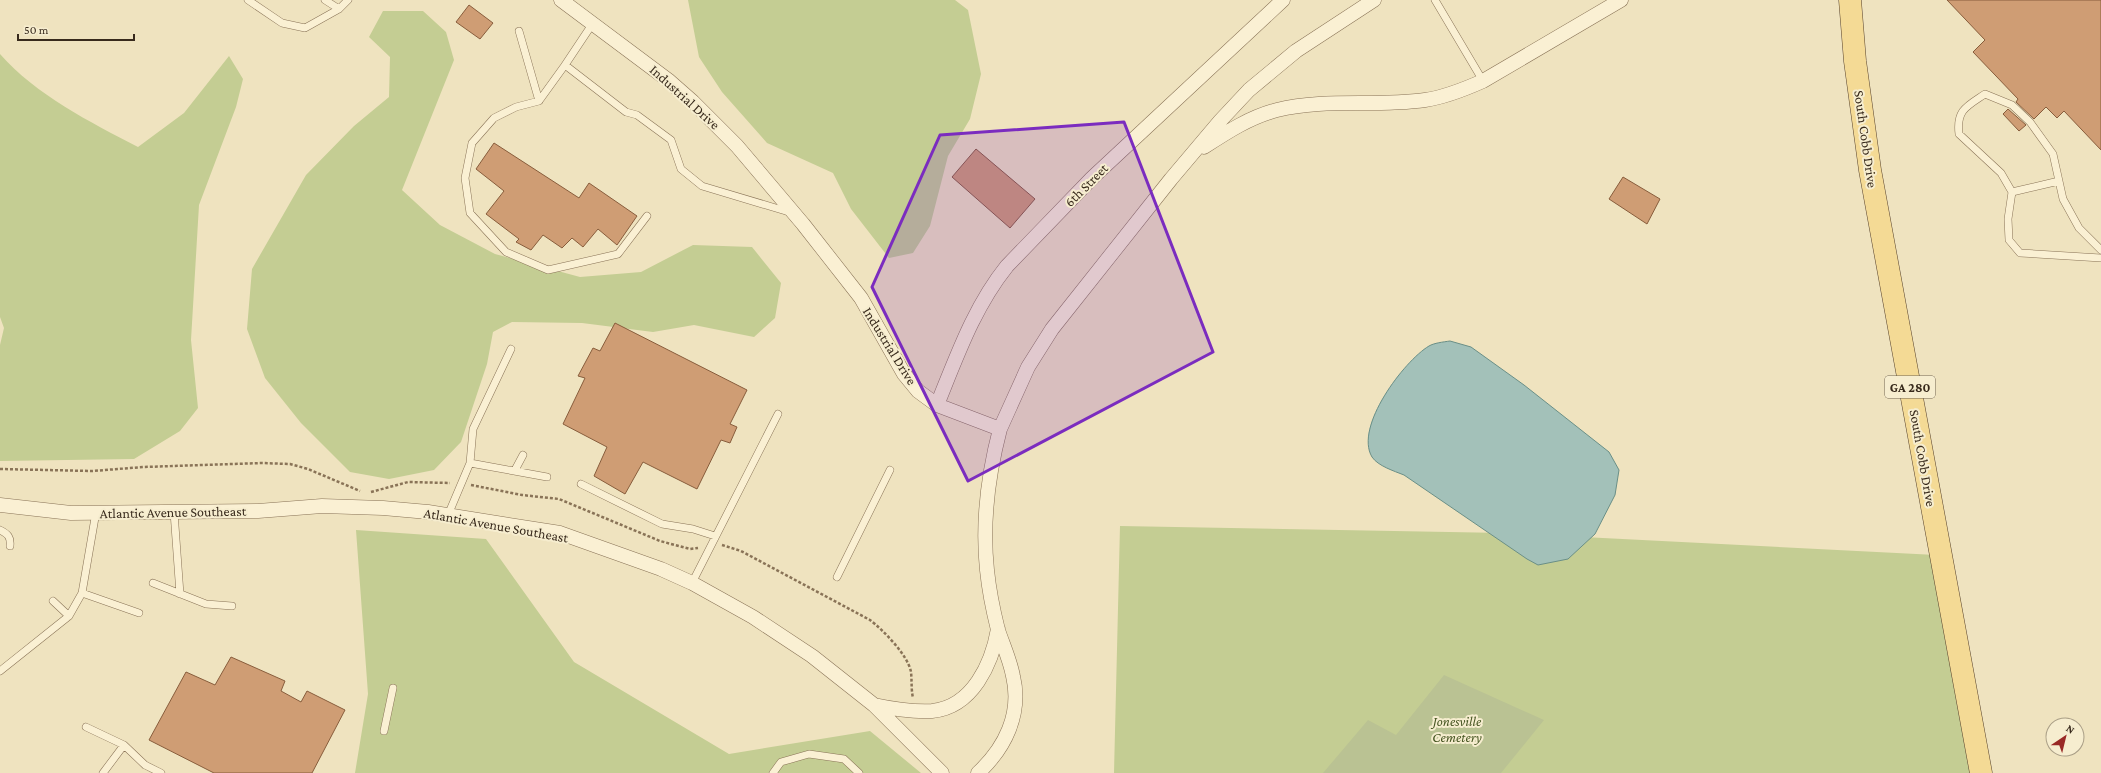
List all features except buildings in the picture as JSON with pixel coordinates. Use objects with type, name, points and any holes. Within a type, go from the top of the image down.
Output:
[{"type":"main road","name":"South Cobb Drive","points":[[1850,0],[1855,61],[1870,170],[1981,773]]},
{"type":"street","name":"Industrial Drive","points":[[561,0],[641,59],[693,102],[737,146],[861,298],[904,374],[918,391],[937,405],[1000,429]]},
{"type":"street","name":"6th Street","points":[[937,405],[971,323],[996,280],[1007,266],[1092,178],[1283,0]]},
{"type":"street","points":[[978,773],[995,755],[1006,738],[1011,725],[1016,691],[1010,662],[998,628],[987,571],[985,522],[990,477],[1000,429],[1028,367],[1052,329],[1192,154],[1249,90],[1309,42],[1374,0]]},
{"type":"street","points":[[1192,154],[1238,126],[1256,117],[1278,110],[1304,105],[1427,100],[1461,91],[1483,81],[1621,0]]},
{"type":"street","name":"Atlantic Avenue Southeast","points":[[0,506],[71,513],[258,511],[322,506],[383,508],[448,515],[560,533],[629,556],[692,583],[753,617],[812,656],[874,705],[902,731],[942,773]]},
{"type":"street","points":[[874,705],[900,710],[933,711],[944,708],[956,702],[967,694],[984,674],[995,644],[998,628]]},
{"type":"street","points":[[990,773],[995,755]]},
{"type":"lane","points":[[248,0],[282,23],[305,28],[339,9],[348,0]]},
{"type":"lane","points":[[325,0],[339,9]]},
{"type":"lane","points":[[1435,0],[1483,81]]},
{"type":"lane","points":[[593,23],[539,101],[516,107],[494,118],[472,143],[465,178],[470,213],[506,252],[548,270],[618,254],[647,216]]},
{"type":"lane","points":[[519,31],[539,101]]},
{"type":"lane","points":[[565,65],[626,112],[637,115],[671,140],[681,169],[702,186],[793,213]]},
{"type":"lane","points":[[2101,250],[2079,228],[2063,199],[2052,154],[2030,122],[2012,105],[1985,94],[1963,109],[1957,123],[1959,134],[2001,173],[2012,192],[2008,219],[2009,240],[2020,252],[2101,258]]},
{"type":"lane","points":[[2012,192],[2059,181]]},
{"type":"lane","points":[[448,515],[470,463],[473,429],[511,350]]},
{"type":"lane","points":[[692,583],[778,414]]},
{"type":"lane","points":[[515,470],[523,455]]},
{"type":"lane","points":[[470,463],[547,477]]},
{"type":"lane","points":[[837,577],[890,470]]},
{"type":"lane","points":[[581,484],[662,524],[693,529],[715,536]]},
{"type":"lane","points":[[0,671],[69,616],[82,593],[96,512]]},
{"type":"lane","points":[[174,512],[180,594]]},
{"type":"lane","points":[[0,530],[6,533],[11,539],[10,546]]},
{"type":"lane","points":[[153,583],[206,604],[232,606]]},
{"type":"lane","points":[[82,593],[139,613]]},
{"type":"lane","points":[[53,601],[69,616]]},
{"type":"lane","points":[[384,731],[393,688]]},
{"type":"lane","points":[[86,727],[124,745],[145,765],[161,773]]},
{"type":"lane","points":[[103,773],[124,745]]},
{"type":"lane","points":[[773,773],[781,762],[809,754],[844,759],[859,773]]},
{"type":"highlighted area","points":[[1124,122],[1213,352],[968,481],[872,287],[940,135]]},
{"type":"green space","points":[[688,0],[955,0],[968,10],[981,74],[970,119],[948,156],[930,226],[913,253],[889,258],[851,209],[833,173],[767,143],[722,92],[699,57]]},
{"type":"green space","points":[[383,11],[423,11],[446,32],[454,60],[402,190],[440,225],[495,254],[580,277],[641,272],[693,245],[752,247],[781,283],[775,318],[754,337],[694,325],[653,332],[582,323],[512,322],[493,332],[487,364],[461,442],[434,470],[389,479],[350,472],[301,423],[265,378],[247,329],[252,269],[306,175],[354,126],[389,97],[390,57],[369,37]]},
{"type":"green space","points":[[0,54],[14,69],[47,95],[101,128],[138,147],[184,113],[229,56],[243,79],[236,107],[199,205],[191,340],[198,408],[180,431],[134,459],[0,461],[0,345],[4,328],[0,317]]},
{"type":"green space","points":[[1120,526],[1504,533],[1936,555],[1981,773],[1114,773]]},
{"type":"green space","points":[[356,530],[486,539],[574,662],[729,754],[870,731],[921,773],[355,773],[368,694]]},
{"type":"green space","name":"Jonesville Cemetery","points":[[1444,675],[1544,720],[1501,773],[1323,773],[1368,720],[1396,735]]},
{"type":"water","points":[[1450,341],[1471,347],[1524,385],[1609,452],[1619,470],[1615,495],[1595,534],[1568,559],[1538,565],[1404,475],[1382,466],[1372,457],[1368,444],[1370,429],[1384,396],[1407,365],[1419,354],[1431,345]]}]
